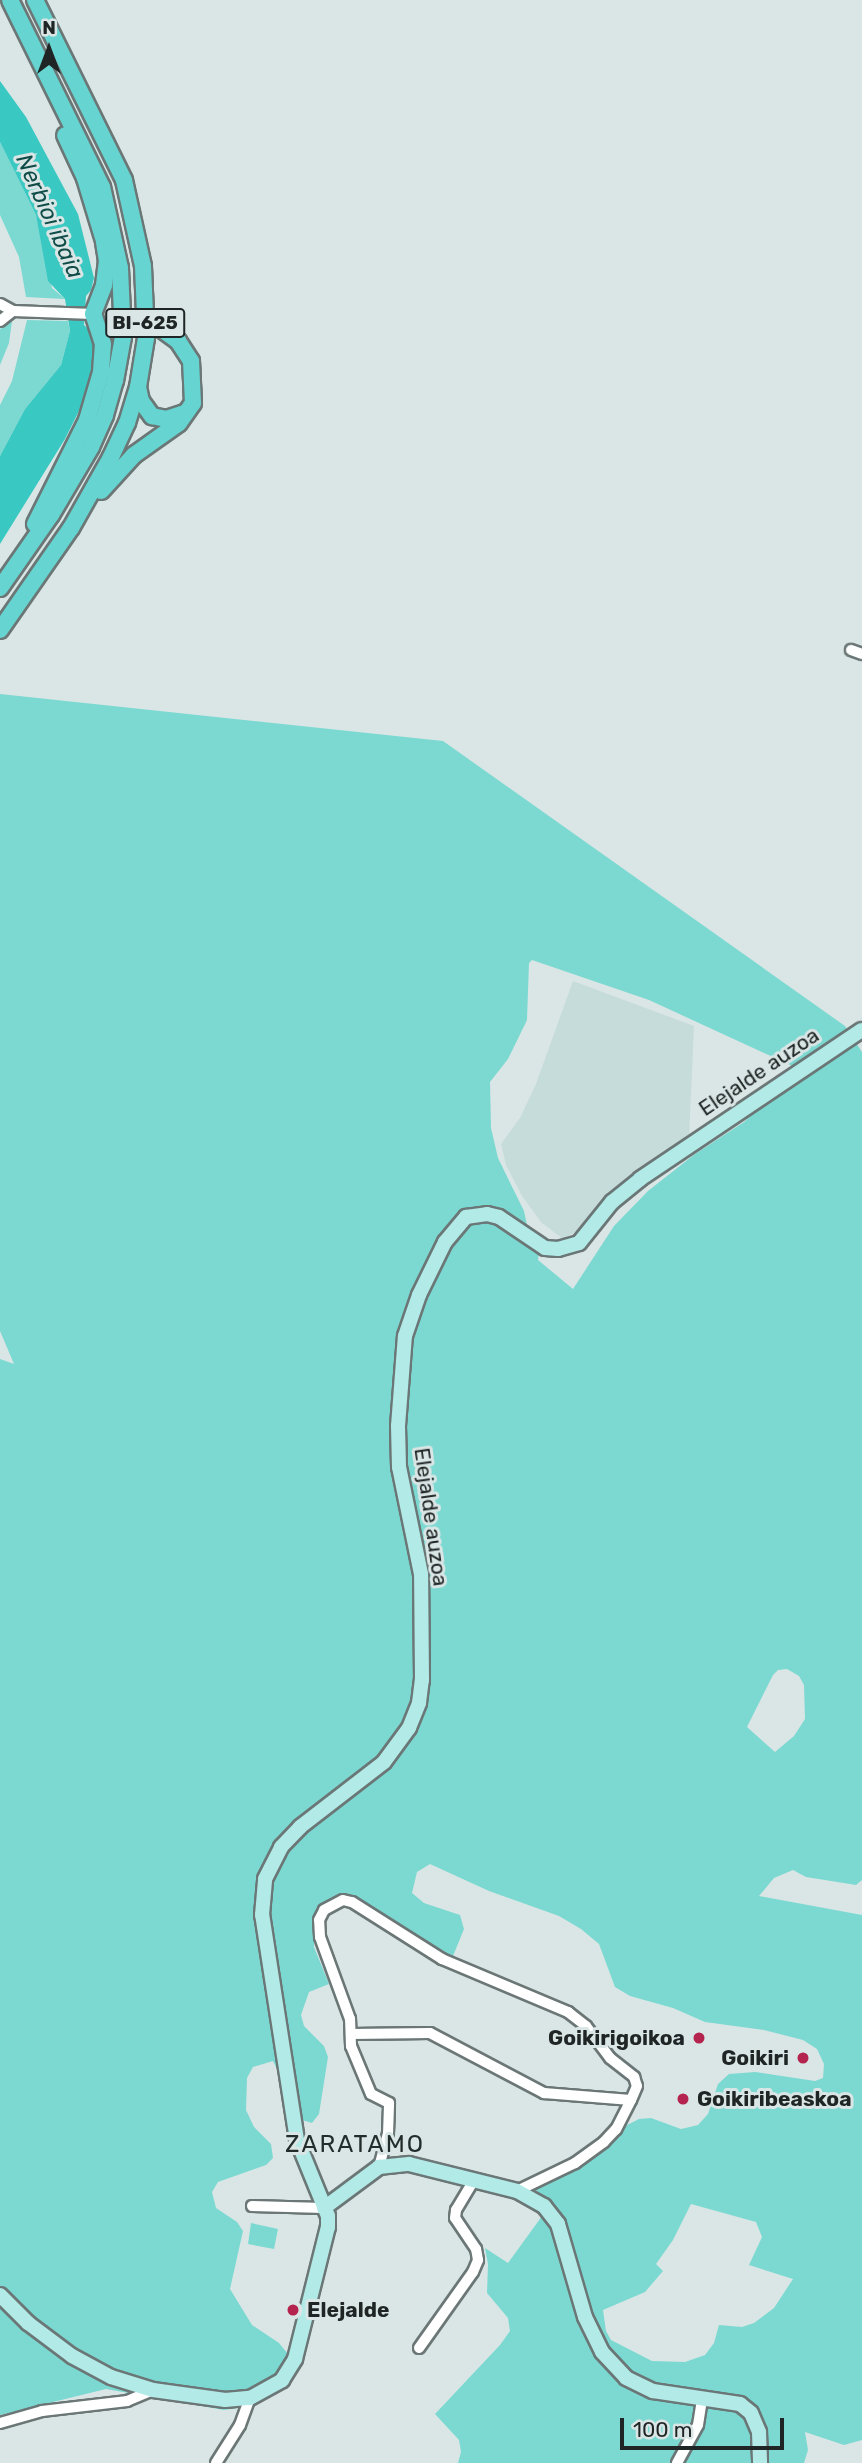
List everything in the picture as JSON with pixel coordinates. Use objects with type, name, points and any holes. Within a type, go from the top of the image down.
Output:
[{"type":"main road","points":[[4,582],[82,430],[95,395],[103,344],[93,314],[104,285],[107,261],[97,211],[10,0]]},
{"type":"main road","name":"BI-625","points":[[4,582],[51,515],[91,447],[116,381],[123,337],[120,268],[102,187],[10,0]]},
{"type":"main road","name":"BI-625","points":[[0,630],[71,528],[111,457],[127,423],[138,387],[146,338],[143,266],[132,209],[111,151],[35,0]]},
{"type":"main road","points":[[93,314],[116,314]]},
{"type":"main road","points":[[71,528],[134,455],[179,423],[190,409],[194,395],[191,361],[178,341],[148,319]]},
{"type":"main road","points":[[138,387],[141,401],[152,416],[177,418],[190,409]]},
{"type":"street","points":[[1,305],[13,311],[93,314]]},
{"type":"street","points":[[0,321],[13,311]]},
{"type":"street","name":"Elejalde auzoa","points":[[250,2398],[282,2380],[295,2359],[328,2227],[324,2208],[297,2140],[262,1915],[264,1886],[281,1847],[300,1827],[384,1762],[409,1728],[419,1703],[422,1680],[421,1574],[399,1467],[398,1426],[405,1336],[419,1295],[445,1242],[466,1217],[487,1214],[499,1217],[545,1248],[558,1249],[579,1243],[612,1202],[639,1179],[862,1030]]},
{"type":"street","points":[[379,2167],[388,2134],[389,2103],[371,2094],[352,2046],[350,2019],[320,1937],[319,1920],[334,1902],[343,1900],[352,1902],[442,1959],[568,2012],[586,2026],[610,2058],[635,2077],[637,2086],[631,2100],[616,2129],[604,2142],[575,2163],[517,2191]]},
{"type":"street","points":[[351,2034],[430,2033],[544,2093],[631,2100]]},
{"type":"street","points":[[252,2206],[324,2208],[379,2167],[410,2164],[517,2191],[544,2206],[558,2224],[585,2317],[610,2361],[626,2378],[653,2391],[740,2404],[751,2413],[759,2432],[760,2463]]},
{"type":"street","points":[[419,2348],[473,2272],[478,2260],[476,2249],[456,2218],[456,2210],[474,2179]]},
{"type":"street","points":[[0,2295],[28,2323],[72,2356],[111,2377],[153,2390],[225,2400],[250,2398],[240,2425],[216,2463]]},
{"type":"street","points":[[0,2423],[43,2411],[127,2401],[153,2390]]},
{"type":"street","points":[[677,2463],[698,2425],[702,2400]]},
{"type":"shaded area","points":[[0,142],[36,215],[52,288],[65,299],[26,297],[19,257],[0,215]]},
{"type":"shaded area","points":[[27,320],[68,321],[70,331],[61,365],[25,409],[0,456],[0,405],[12,381]]},
{"type":"shaded area","points":[[12,321],[9,343],[0,365],[0,329]]},
{"type":"shaded area","points":[[0,694],[443,741],[845,1026],[862,1052],[862,1880],[856,1885],[806,1877],[793,1870],[774,1878],[759,1896],[862,1915],[862,2440],[844,2445],[805,2432],[808,2450],[804,2463],[458,2463],[461,2452],[459,2440],[435,2414],[510,2331],[508,2318],[487,2293],[488,2264],[485,2248],[508,2263],[550,2205],[530,2184],[542,2180],[613,2132],[639,2119],[651,2118],[681,2129],[698,2125],[708,2114],[718,2084],[729,2074],[755,2072],[815,2081],[823,2078],[824,2064],[817,2049],[803,2040],[764,2030],[705,2022],[673,2008],[630,1996],[615,1987],[599,1944],[581,1929],[559,1916],[489,1891],[430,1864],[417,1872],[412,1893],[424,1903],[460,1915],[464,1929],[453,1956],[448,1960],[384,1917],[342,1895],[315,1920],[314,1947],[329,1984],[309,1992],[301,2015],[304,2026],[324,2046],[328,2057],[319,2114],[312,2123],[302,2120],[273,2061],[253,2067],[247,2078],[246,2110],[254,2127],[271,2144],[273,2158],[266,2165],[218,2182],[212,2192],[216,2208],[237,2222],[243,2231],[230,2289],[252,2325],[279,2343],[288,2354],[283,2382],[274,2394],[252,2406],[224,2410],[106,2389],[0,2415],[0,1359],[14,1364],[0,1331]],"holes":[[[532,960],[649,1000],[801,1070],[744,1122],[695,1154],[648,1191],[614,1226],[573,1289],[538,1260],[541,1239],[527,1225],[524,1211],[498,1158],[491,1128],[490,1082],[508,1059],[527,1020],[529,963]],[[787,1669],[799,1676],[804,1685],[805,1719],[794,1736],[775,1752],[747,1727],[778,1670]],[[691,2204],[756,2222],[762,2237],[749,2265],[793,2279],[774,2308],[754,2323],[742,2327],[719,2325],[714,2343],[705,2355],[685,2362],[652,2361],[611,2340],[606,2331],[603,2310],[645,2292],[663,2271],[656,2264],[673,2240]]]},
{"type":"shaded area","points":[[573,981],[694,1026],[689,1138],[636,1170],[584,1227],[563,1239],[541,1222],[522,1196],[506,1165],[501,1144],[520,1118],[536,1084]]},
{"type":"shaded area","points":[[251,2223],[278,2229],[274,2249],[248,2244]]},
{"type":"water","name":"Nerbioi ibaia","points":[[0,81],[26,117],[78,214],[94,278],[91,290],[86,296],[84,325],[93,333],[97,349],[84,401],[65,439],[0,544],[0,456],[25,409],[61,365],[70,331],[65,299],[48,281],[36,215],[0,142]]},
{"type":"tunnel","points":[[116,314],[148,319]]},
{"type":"place","name":"Goikirigoikoa","points":[[699,2038]]},
{"type":"place","name":"Goikiri","points":[[803,2058]]},
{"type":"place","name":"Goikiribeaskoa","points":[[683,2099]]},
{"type":"place","name":"Elejalde","points":[[293,2310]]},
{"type":"district","name":"ZARATAMO","points":[[355,2145]]}]
